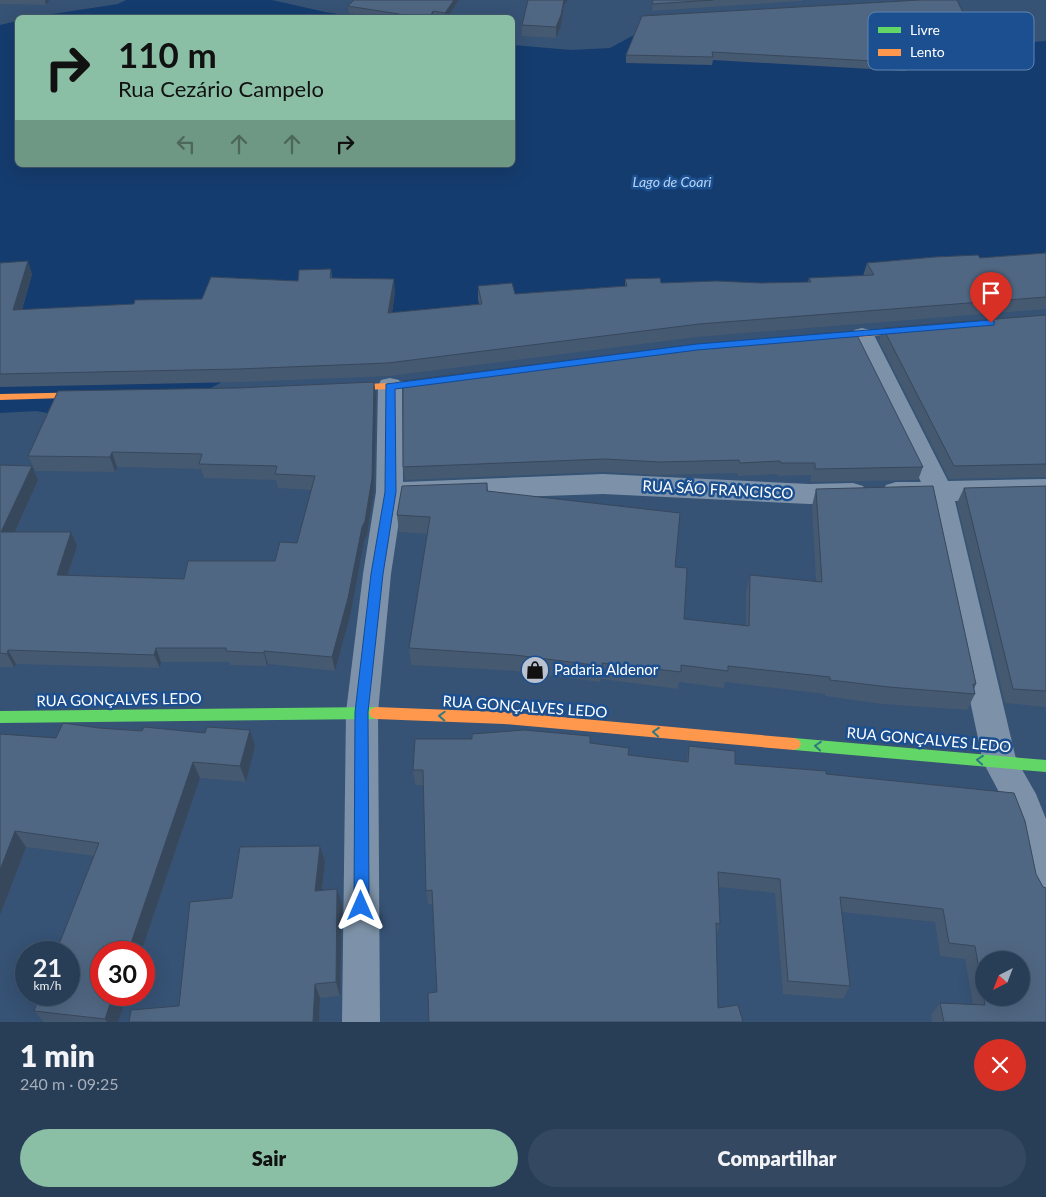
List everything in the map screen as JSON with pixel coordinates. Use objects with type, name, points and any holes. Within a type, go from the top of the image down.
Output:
[{"type":"main road","points":[[814,338],[930,328]]},
{"type":"main road","points":[[330,389],[390,386],[449,379]]},
{"type":"main road","points":[[0,397],[106,395]]},
{"type":"main road","name":"RUA GONÇALVES LEDO","points":[[0,717],[362,712],[504,718],[1046,766]]},
{"type":"street","points":[[862,334],[939,491],[1000,762],[1024,805],[1034,835],[1046,887]]},
{"type":"street","points":[[361,1022],[362,712],[377,574],[390,492],[390,386]]},
{"type":"street","name":"RUA SÃO FRANCISCO","points":[[390,492],[603,484],[809,494],[1046,488]]},
{"type":"water","points":[[126,0],[272,0],[345,15],[46,15],[118,4]]},
{"type":"water","name":"Lago de Coari","points":[[15,21],[15,167],[515,167],[515,45],[571,50],[610,48],[632,36],[660,28],[868,48],[868,70],[1034,70],[1034,42],[1046,41],[1046,309],[978,303],[262,360],[171,410],[86,420],[36,411],[0,413],[0,25]]},
{"type":"building","points":[[354,0],[454,0],[445,13],[433,11],[431,15],[405,15],[348,6]]},
{"type":"building","points":[[528,0],[564,0],[556,27],[522,25]]},
{"type":"building","points":[[653,0],[713,0],[652,4]]},
{"type":"building","points":[[920,0],[957,0],[963,12],[868,12],[868,61],[712,52],[713,57],[626,55],[642,16]]},
{"type":"building","points":[[1046,253],[1046,297],[699,324],[388,363],[238,369],[0,374],[0,263],[28,261],[13,310],[134,304],[135,300],[202,299],[211,277],[298,281],[299,270],[331,269],[330,278],[394,279],[388,313],[482,304],[478,286],[512,283],[515,294],[627,286],[625,279],[660,278],[661,283],[717,281],[760,283],[811,282],[809,278],[874,275],[867,263],[935,257],[978,255],[980,258]]},
{"type":"building","points":[[1046,315],[1046,464],[954,466],[883,328]]},
{"type":"building","points":[[855,331],[923,467],[815,469],[815,463],[781,463],[780,461],[740,463],[739,460],[660,462],[604,459],[403,467],[403,381],[699,344]]},
{"type":"building","points":[[374,382],[372,478],[365,521],[362,527],[348,598],[332,657],[264,651],[264,653],[226,651],[226,648],[156,648],[154,655],[8,650],[7,654],[0,653],[0,465],[32,466],[1,532],[71,532],[57,575],[184,579],[188,561],[275,561],[280,542],[297,543],[315,476],[275,474],[277,466],[199,464],[202,454],[112,452],[110,457],[28,456],[58,391],[238,388]]},
{"type":"building","points":[[487,483],[487,491],[680,513],[675,567],[687,568],[684,619],[749,626],[750,575],[822,582],[816,489],[933,486],[976,684],[973,684],[975,694],[889,687],[830,680],[830,677],[728,666],[728,671],[681,665],[681,672],[602,663],[602,666],[515,655],[409,648],[430,517],[397,515],[402,486]]},
{"type":"building","points":[[1046,486],[1046,691],[1013,689],[964,488]]},
{"type":"building","points":[[63,723],[142,731],[144,727],[205,733],[207,727],[250,730],[240,766],[193,762],[132,941],[90,941],[90,1006],[109,1006],[105,1019],[34,1011],[36,1006],[80,1006],[80,941],[60,941],[99,843],[15,831],[0,870],[0,734],[56,738]]},
{"type":"building","points":[[524,730],[590,736],[590,743],[629,748],[628,755],[688,762],[689,746],[735,751],[735,764],[826,771],[826,774],[1014,793],[1025,821],[1036,874],[1043,887],[1046,888],[1046,1022],[944,1022],[940,1003],[975,1006],[1030,1006],[1030,951],[976,951],[975,946],[949,943],[943,909],[840,897],[850,986],[788,981],[780,879],[718,872],[720,924],[716,923],[718,1008],[738,1005],[743,1022],[429,1022],[428,993],[437,992],[432,890],[426,891],[423,770],[413,770],[415,739],[472,739],[472,734]]},
{"type":"building","points":[[320,846],[315,891],[337,889],[336,982],[315,984],[313,1022],[129,1022],[131,1010],[179,1006],[190,902],[232,898],[240,847]]},
{"type":"traffic: fast","points":[[0,717],[376,713]]},
{"type":"traffic: fast","points":[[794,744],[1046,766]]},
{"type":"traffic: slow","points":[[821,338],[920,329]]},
{"type":"traffic: slow","points":[[339,388],[390,386],[440,380]]},
{"type":"traffic: slow","points":[[0,397],[93,395]]},
{"type":"traffic: slow","points":[[376,713],[504,718],[794,744]]},
{"type":"place","name":"Padaria Aldenor","points":[[535,670]]},
{"type":"route","points":[[361,906],[362,712],[377,574],[390,492],[390,386],[697,347],[991,323]]}]
